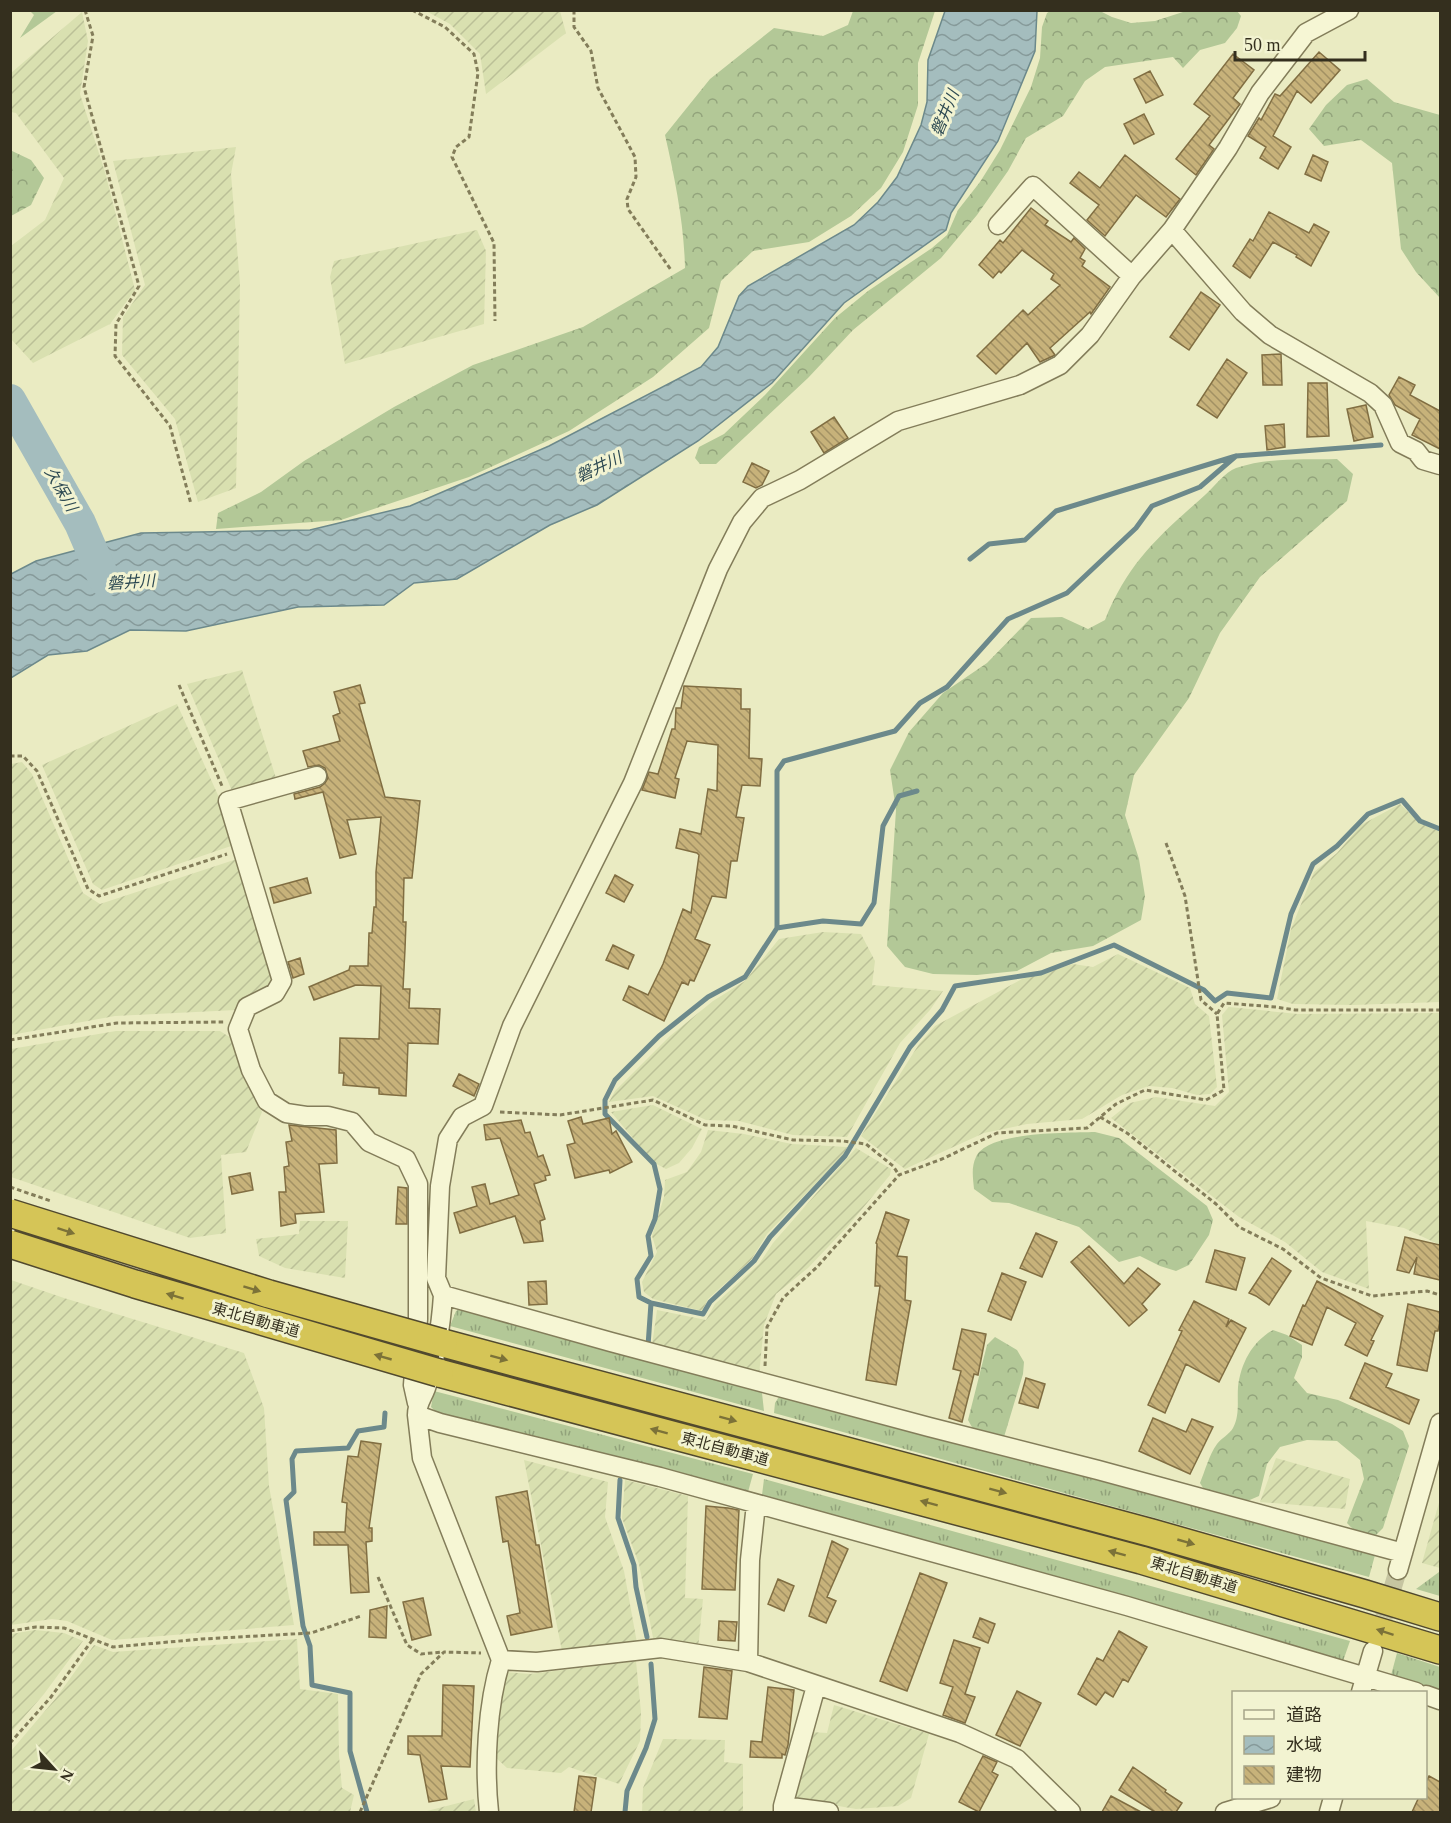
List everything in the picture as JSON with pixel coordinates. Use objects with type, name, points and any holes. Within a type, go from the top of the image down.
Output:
[{"type":"highway","name":"東北自動車道","points":[[10,1213],[190,1270],[443,1343],[1141,1530],[1354,1590],[1440,1617]]},
{"type":"highway","name":"東北自動車道","points":[[10,1244],[135,1284],[439,1373],[1141,1560],[1440,1650]]},
{"type":"street","points":[[417,1409],[425,1390],[441,1325],[443,1294],[436,1278],[440,1186],[448,1139],[462,1118],[483,1106],[512,1026],[633,783],[718,569],[742,522],[762,498],[800,480],[898,421],[1020,385],[1060,365],[1090,335],[1132,276],[1172,230],[1228,148],[1260,93],[1306,33],[1349,10]]},
{"type":"street","points":[[998,225],[1033,186],[1132,276]]},
{"type":"street","points":[[1172,230],[1243,312],[1270,335],[1370,393],[1383,405],[1400,443],[1416,451],[1423,460],[1440,465]]},
{"type":"street","points":[[316,776],[228,801],[282,981],[275,993],[247,1007],[238,1029],[251,1071],[267,1101],[286,1113],[328,1116],[352,1122],[369,1143],[406,1159],[418,1184],[418,1319],[413,1384],[422,1458],[499,1657],[493,1685],[486,1782],[489,1812]]},
{"type":"street","points":[[443,1294],[1400,1561],[1440,1423]]},
{"type":"street","points":[[417,1409],[440,1423],[660,1477],[1127,1606],[1364,1684],[1410,1691]]},
{"type":"street","points":[[748,1662],[750,1560],[756,1504]]},
{"type":"street","points":[[499,1657],[537,1662],[661,1648],[748,1662],[960,1733],[1017,1759],[1071,1812]]},
{"type":"street","points":[[1364,1684],[1373,1651]]},
{"type":"street","points":[[816,1686],[783,1809],[829,1812]]},
{"type":"street","points":[[1225,1812],[1265,1799]]},
{"type":"path","points":[[85,10],[93,36],[84,87],[140,285],[116,324],[115,356],[170,426],[191,504]]},
{"type":"path","points":[[412,10],[444,27],[474,54],[478,73],[469,137],[456,147],[452,157],[494,243],[495,321]]},
{"type":"path","points":[[574,10],[574,27],[591,51],[598,88],[635,157],[636,177],[627,199],[628,209],[671,270]]},
{"type":"path","points":[[179,685],[228,801]]},
{"type":"path","points":[[10,756],[23,756],[37,771],[88,889],[99,896],[243,849]]},
{"type":"path","points":[[1166,843],[1185,896],[1201,1000],[1217,1014]]},
{"type":"path","points":[[764,1382],[766,1327],[783,1298],[817,1267],[899,1175],[942,1159],[998,1133],[1087,1128],[1116,1104],[1145,1090],[1206,1100],[1224,1090],[1217,1014],[1224,1003],[1276,1006],[1295,1010],[1440,1010]]},
{"type":"path","points":[[10,1040],[117,1023],[241,1022]]},
{"type":"path","points":[[483,1106],[493,1112],[560,1115],[653,1100],[705,1125],[732,1126],[793,1140],[866,1144],[893,1166],[899,1175]]},
{"type":"path","points":[[1100,1117],[1127,1133],[1216,1204],[1239,1227],[1283,1249],[1321,1278],[1372,1296],[1426,1291],[1440,1295]]},
{"type":"path","points":[[378,1577],[407,1645],[421,1654],[444,1652],[499,1657]]},
{"type":"path","points":[[10,1630],[36,1627],[63,1628],[113,1647],[310,1633],[361,1616]]},
{"type":"path","points":[[10,1743],[51,1697],[93,1639]]},
{"type":"path","points":[[360,1812],[421,1674],[444,1652]]},
{"type":"green space","points":[[1052,10],[1100,11],[1131,23],[1155,21],[1186,11],[1237,11],[1241,16],[1237,28],[1225,43],[1200,50],[1183,68],[1173,57],[1105,67],[1085,81],[1063,116],[1026,138],[1008,171],[977,215],[941,258],[853,330],[808,378],[716,464],[700,464],[695,458],[699,447],[724,434],[765,395],[835,318],[868,291],[932,248],[947,235],[958,210],[980,182],[1000,150],[1031,87],[1040,58],[1042,27],[1047,13]]},
{"type":"green space","points":[[30,11],[57,11],[20,38],[34,15]]},
{"type":"green space","points":[[426,11],[560,11],[566,33],[486,94],[480,54],[450,24]]},
{"type":"green space","points":[[853,11],[935,11],[918,63],[918,105],[903,152],[881,188],[851,216],[809,242],[753,251],[721,281],[709,328],[653,377],[569,431],[469,477],[341,520],[216,529],[218,513],[261,492],[304,461],[394,407],[473,365],[583,327],[685,268],[683,234],[665,135],[710,79],[774,28],[823,36],[848,25]]},
{"type":"green space","points":[[82,12],[88,41],[80,94],[105,172],[135,290],[110,324],[33,363],[11,339],[11,246],[45,220],[64,178],[16,113],[11,112],[11,73]]},
{"type":"green space","points":[[1367,79],[1394,102],[1440,115],[1440,298],[1416,272],[1401,249],[1392,163],[1361,140],[1324,146],[1309,129],[1326,105],[1347,85]]},
{"type":"green space","points":[[236,147],[231,174],[240,284],[236,488],[198,502],[175,419],[122,355],[123,317],[145,285],[113,161]]},
{"type":"green space","points":[[10,150],[31,160],[44,178],[31,205],[11,216]]},
{"type":"green space","points":[[477,230],[486,251],[484,324],[345,364],[330,277],[334,261]]},
{"type":"green space","points":[[1337,459],[1353,474],[1347,501],[1260,577],[1220,633],[1189,698],[1134,775],[1125,815],[1139,859],[1145,896],[1141,920],[1093,946],[1051,953],[1017,971],[977,975],[933,974],[905,967],[887,946],[896,810],[890,770],[909,732],[943,693],[987,663],[1031,618],[1062,617],[1088,629],[1105,620],[1124,582],[1147,551],[1232,470],[1261,462]]},
{"type":"green space","points":[[242,670],[276,778],[232,791],[187,684]]},
{"type":"green space","points":[[177,704],[222,804],[234,845],[102,890],[93,884],[42,765]]},
{"type":"green space","points":[[22,762],[32,774],[83,893],[100,904],[237,859],[274,980],[270,988],[236,1010],[115,1016],[11,1035],[11,764]]},
{"type":"green space","points":[[1400,804],[1420,823],[1440,832],[1440,1002],[1353,1005],[1293,1004],[1277,999],[1291,929],[1314,872],[1337,853],[1361,825]]},
{"type":"green space","points":[[823,932],[861,934],[875,961],[872,985],[943,991],[930,1010],[900,1043],[847,1137],[793,1135],[739,1121],[706,1120],[653,1096],[609,1102],[615,1091],[670,1036],[713,1001],[745,981],[779,939]]},
{"type":"green space","points":[[1118,954],[1190,988],[1195,1004],[1209,1016],[1217,1087],[1210,1094],[1197,1095],[1172,1088],[1149,1086],[1122,1095],[1082,1119],[1027,1124],[984,1133],[905,1169],[861,1136],[919,1044],[935,1026],[1022,979],[1073,964],[1093,967]]},
{"type":"green space","points":[[1229,1007],[1298,1014],[1440,1013],[1440,1245],[1404,1228],[1366,1221],[1369,1289],[1322,1272],[1285,1242],[1239,1217],[1111,1118],[1130,1103],[1156,1097],[1215,1106],[1229,1092],[1222,1015]]},
{"type":"green space","points":[[116,1031],[220,1031],[231,1038],[243,1077],[262,1112],[246,1152],[221,1155],[226,1233],[190,1238],[11,1177],[11,1049]]},
{"type":"green space","points":[[653,1105],[702,1129],[692,1148],[679,1163],[666,1169],[653,1162],[611,1112]]},
{"type":"green space","points":[[708,1130],[744,1134],[792,1144],[847,1147],[844,1154],[767,1234],[751,1260],[708,1299],[702,1311],[653,1299],[644,1292],[642,1282],[657,1252],[652,1236],[664,1197],[665,1180],[687,1172],[701,1152]]},
{"type":"green space","points":[[1095,1132],[1119,1138],[1207,1206],[1213,1220],[1209,1235],[1189,1265],[1176,1271],[1140,1256],[1119,1262],[1079,1227],[1009,1203],[992,1202],[974,1189],[974,1161],[983,1149],[996,1142],[1049,1133]]},
{"type":"green space","points":[[856,1148],[891,1169],[890,1175],[849,1225],[808,1268],[776,1294],[764,1325],[759,1375],[652,1345],[657,1310],[706,1320],[715,1304],[759,1264],[773,1243]]},
{"type":"green space","points":[[300,1221],[348,1221],[345,1278],[285,1268],[259,1256],[256,1239],[299,1234]]},
{"type":"green space","points":[[11,1280],[244,1353],[264,1408],[269,1486],[294,1625],[112,1640],[67,1621],[52,1619],[11,1625]]},
{"type":"green space","points":[[462,1308],[757,1389],[762,1393],[764,1411],[450,1326],[456,1311]]},
{"type":"green space","points":[[1273,1330],[1287,1335],[1302,1345],[1302,1357],[1294,1378],[1307,1393],[1338,1400],[1403,1431],[1409,1446],[1383,1528],[1375,1536],[1360,1533],[1347,1523],[1364,1479],[1360,1460],[1337,1441],[1307,1440],[1280,1447],[1267,1464],[1259,1496],[1245,1502],[1205,1491],[1200,1483],[1214,1448],[1235,1423],[1238,1387],[1245,1362],[1253,1347]]},
{"type":"green space","points":[[995,1337],[1017,1350],[1024,1362],[1023,1374],[1004,1437],[973,1429],[968,1420],[987,1345]]},
{"type":"green space","points":[[434,1391],[753,1474],[748,1492],[742,1493],[439,1415],[431,1407]]},
{"type":"green space","points":[[780,1395],[1375,1555],[1369,1577],[774,1413],[775,1403]]},
{"type":"green space","points":[[1276,1458],[1350,1479],[1345,1509],[1260,1502]]},
{"type":"green space","points":[[524,1460],[608,1482],[605,1517],[624,1571],[637,1643],[562,1651]]},
{"type":"green space","points":[[764,1479],[1350,1641],[1342,1664],[767,1498],[762,1495]]},
{"type":"green space","points":[[625,1480],[688,1496],[685,1598],[703,1599],[698,1649],[654,1643],[639,1564],[622,1518]]},
{"type":"green space","points":[[1440,1499],[1440,1568],[1422,1563]]},
{"type":"green space","points":[[1439,1572],[1440,1596],[1416,1589]]},
{"type":"green space","points":[[35,1630],[64,1633],[83,1641],[44,1694],[11,1732],[11,1634]]},
{"type":"green space","points":[[297,1639],[300,1689],[338,1694],[342,1788],[354,1795],[350,1812],[11,1812],[11,1751],[56,1698],[94,1645],[113,1652]]},
{"type":"green space","points":[[1397,1653],[1440,1667],[1440,1695],[1390,1679]]},
{"type":"green space","points":[[636,1661],[641,1712],[640,1741],[619,1784],[569,1767],[561,1773],[507,1768],[492,1754],[505,1672],[530,1674]]},
{"type":"green space","points":[[834,1705],[929,1734],[911,1798],[898,1806],[856,1809],[797,1799],[793,1794],[811,1732],[827,1733]]},
{"type":"green space","points":[[663,1739],[725,1740],[724,1762],[743,1764],[743,1812],[642,1812],[643,1788]]},
{"type":"green space","points":[[474,1799],[476,1812],[423,1812]]},
{"type":"water","name":"磐井川","points":[[945,11],[1037,11],[1035,51],[998,141],[951,213],[946,230],[844,303],[772,383],[698,441],[597,505],[550,525],[457,579],[414,583],[384,605],[298,607],[186,631],[130,630],[87,651],[48,655],[11,678],[11,574],[36,561],[141,533],[310,530],[410,506],[549,446],[701,367],[718,347],[739,296],[748,286],[854,225],[878,202],[897,177],[921,125],[927,102],[928,60]]},
{"type":"building","points":[[1319,52],[1340,70],[1311,103],[1297,91],[1273,136],[1291,147],[1278,169],[1260,158],[1266,147],[1248,136],[1259,118],[1261,120],[1275,94],[1280,96]]},
{"type":"building","points":[[1233,54],[1254,70],[1233,98],[1240,104],[1209,145],[1214,149],[1196,175],[1176,159],[1210,116],[1194,104]]},
{"type":"building","points":[[1150,71],[1163,95],[1146,103],[1134,79]]},
{"type":"building","points":[[1144,114],[1154,134],[1134,144],[1124,124]]},
{"type":"building","points":[[1125,155],[1180,199],[1166,217],[1136,195],[1105,236],[1087,220],[1099,205],[1070,183],[1079,172],[1100,188]]},
{"type":"building","points":[[1313,155],[1328,162],[1321,181],[1305,174]]},
{"type":"building","points":[[1031,208],[1048,221],[1045,225],[1071,242],[1074,238],[1085,249],[1080,258],[1085,261],[1082,266],[1110,287],[1091,314],[1090,312],[1050,348],[1055,355],[1040,362],[1027,343],[996,374],[977,356],[1023,310],[1028,315],[1060,285],[1051,279],[1054,274],[1022,250],[1001,273],[999,271],[993,278],[979,265],[1000,240],[1003,243]]},
{"type":"building","points":[[1269,212],[1309,233],[1314,224],[1329,232],[1311,266],[1296,257],[1297,255],[1273,242],[1250,278],[1233,266],[1250,239],[1253,241]]},
{"type":"building","points":[[1201,292],[1220,305],[1189,350],[1170,337]]},
{"type":"building","points":[[1281,354],[1282,385],[1263,385],[1262,355]]},
{"type":"building","points":[[1227,359],[1247,373],[1217,418],[1197,405]]},
{"type":"building","points":[[1399,377],[1415,385],[1410,395],[1440,411],[1440,449],[1412,435],[1420,419],[1395,405],[1389,395]]},
{"type":"building","points":[[1308,383],[1327,383],[1329,436],[1307,437]]},
{"type":"building","points":[[1366,405],[1373,437],[1354,441],[1347,409]]},
{"type":"building","points":[[834,417],[848,438],[824,453],[811,432]]},
{"type":"building","points":[[1284,424],[1285,447],[1267,450],[1265,426]]},
{"type":"building","points":[[752,463],[769,471],[762,485],[756,488],[743,482]]},
{"type":"building","points":[[360,685],[365,703],[359,704],[385,797],[420,801],[412,878],[404,878],[403,922],[406,922],[403,989],[410,989],[409,1008],[440,1009],[438,1044],[408,1043],[406,1096],[379,1094],[379,1088],[343,1085],[344,1073],[339,1073],[340,1038],[379,1039],[381,986],[356,985],[314,1000],[309,987],[349,970],[350,966],[368,966],[369,933],[372,933],[374,907],[376,907],[376,872],[381,817],[347,820],[356,854],[340,858],[323,792],[295,799],[294,794],[320,787],[325,783],[328,778],[325,768],[319,765],[308,767],[303,751],[340,741],[333,716],[340,713],[334,692]]},
{"type":"building","points":[[684,686],[741,689],[741,709],[750,709],[749,758],[762,759],[760,786],[742,785],[736,817],[744,818],[737,861],[731,861],[726,898],[712,896],[695,939],[710,945],[694,981],[690,980],[688,985],[682,982],[664,1021],[623,1000],[629,986],[648,995],[663,964],[683,909],[691,913],[699,855],[676,848],[680,829],[701,834],[708,789],[717,791],[718,745],[687,741],[675,778],[679,779],[675,798],[642,790],[649,772],[658,774],[672,729],[675,729],[676,708],[681,708]]},
{"type":"building","points":[[615,875],[633,885],[624,902],[606,893]]},
{"type":"building","points":[[307,878],[311,893],[274,903],[270,888]]},
{"type":"building","points":[[613,945],[634,955],[628,969],[606,960]]},
{"type":"building","points":[[300,958],[304,974],[293,978],[288,962]]},
{"type":"building","points":[[459,1074],[479,1084],[474,1096],[453,1086]]},
{"type":"building","points":[[581,1117],[583,1124],[609,1118],[612,1134],[616,1131],[632,1162],[610,1173],[609,1170],[575,1178],[567,1145],[575,1143],[568,1121]]},
{"type":"building","points":[[521,1120],[525,1133],[530,1132],[538,1157],[543,1155],[550,1175],[545,1176],[546,1180],[534,1184],[545,1219],[540,1221],[543,1241],[524,1243],[515,1216],[460,1233],[454,1213],[477,1206],[472,1187],[485,1184],[490,1204],[519,1195],[500,1138],[486,1140],[484,1125]]},
{"type":"building","points":[[289,1125],[336,1130],[337,1163],[319,1164],[324,1212],[295,1214],[296,1223],[281,1226],[279,1192],[286,1192],[284,1167],[289,1166],[286,1142],[292,1141]]},
{"type":"building","points":[[250,1173],[253,1190],[232,1194],[229,1177]]},
{"type":"building","points":[[398,1187],[407,1188],[407,1224],[396,1224]]},
{"type":"building","points":[[886,1212],[909,1220],[897,1256],[907,1257],[905,1300],[911,1301],[896,1385],[866,1380],[880,1286],[875,1286],[876,1243]]},
{"type":"building","points":[[1036,1233],[1057,1242],[1042,1277],[1020,1268]]},
{"type":"building","points":[[1405,1237],[1440,1245],[1440,1280],[1414,1274],[1417,1257],[1409,1273],[1397,1270]]},
{"type":"building","points":[[1089,1246],[1124,1284],[1138,1268],[1160,1284],[1142,1304],[1147,1310],[1129,1326],[1071,1262]]},
{"type":"building","points":[[1215,1250],[1245,1258],[1236,1290],[1206,1282]]},
{"type":"building","points":[[1272,1258],[1291,1271],[1269,1305],[1249,1293]]},
{"type":"building","points":[[1002,1273],[1026,1282],[1011,1320],[988,1311]]},
{"type":"building","points":[[546,1281],[547,1304],[529,1305],[528,1282]]},
{"type":"building","points":[[1317,1281],[1383,1316],[1371,1340],[1374,1341],[1367,1356],[1345,1345],[1356,1323],[1327,1307],[1312,1345],[1290,1336],[1303,1305],[1305,1306]]},
{"type":"building","points":[[1194,1301],[1229,1319],[1226,1327],[1231,1320],[1246,1328],[1219,1382],[1186,1364],[1165,1413],[1148,1405],[1182,1331],[1179,1330]]},
{"type":"building","points":[[1408,1304],[1440,1312],[1438,1331],[1435,1331],[1427,1371],[1397,1365]]},
{"type":"building","points":[[962,1329],[986,1334],[978,1375],[974,1374],[962,1422],[949,1418],[961,1371],[953,1369]]},
{"type":"building","points":[[1365,1363],[1392,1374],[1386,1387],[1419,1400],[1409,1424],[1350,1398]]},
{"type":"building","points":[[1026,1378],[1045,1384],[1038,1408],[1019,1403]]},
{"type":"building","points":[[1153,1418],[1186,1432],[1192,1419],[1213,1427],[1190,1474],[1139,1451]]},
{"type":"building","points":[[361,1441],[381,1444],[369,1528],[372,1528],[372,1541],[366,1542],[369,1592],[351,1593],[348,1545],[314,1545],[314,1532],[345,1532],[347,1503],[342,1502],[348,1456],[358,1457]]},
{"type":"building","points":[[527,1491],[536,1545],[539,1545],[552,1627],[511,1635],[507,1616],[520,1613],[508,1541],[503,1542],[496,1497]]},
{"type":"building","points":[[706,1506],[739,1510],[735,1590],[702,1589]]},
{"type":"building","points":[[832,1541],[848,1549],[827,1597],[836,1601],[826,1623],[809,1616]]},
{"type":"building","points":[[920,1573],[947,1583],[907,1691],[880,1681]]},
{"type":"building","points":[[778,1579],[794,1586],[784,1611],[768,1604]]},
{"type":"building","points":[[423,1598],[431,1635],[412,1640],[403,1602]]},
{"type":"building","points":[[387,1606],[386,1638],[369,1637],[370,1610]]},
{"type":"building","points":[[980,1618],[995,1624],[988,1643],[973,1637]]},
{"type":"building","points":[[719,1621],[737,1622],[735,1641],[718,1640]]},
{"type":"building","points":[[1119,1631],[1147,1647],[1128,1682],[1123,1679],[1113,1697],[1105,1692],[1096,1705],[1078,1694],[1097,1658],[1103,1661]]},
{"type":"building","points":[[954,1640],[980,1648],[965,1694],[975,1697],[965,1723],[943,1715],[953,1687],[940,1683]]},
{"type":"building","points":[[704,1667],[732,1671],[727,1719],[699,1717]]},
{"type":"building","points":[[443,1685],[474,1686],[470,1767],[441,1766],[447,1799],[429,1802],[420,1755],[408,1754],[408,1736],[442,1736]]},
{"type":"building","points":[[768,1687],[794,1690],[788,1745],[782,1758],[750,1757],[751,1741],[762,1742]]},
{"type":"building","points":[[1017,1691],[1041,1703],[1020,1746],[996,1735]]},
{"type":"building","points":[[983,1756],[997,1762],[992,1772],[998,1775],[979,1812],[959,1802]]},
{"type":"building","points":[[1133,1767],[1182,1803],[1176,1812],[1155,1812],[1119,1790]]},
{"type":"building","points":[[579,1776],[596,1778],[591,1812],[574,1812]]},
{"type":"building","points":[[1429,1776],[1440,1782],[1440,1812],[1412,1812],[1418,1799],[1427,1799]]},
{"type":"building","points":[[1111,1796],[1141,1812],[1102,1812]]},
{"type":"waterway","name":"久保川","points":[[10,400],[80,523],[105,581]]},
{"type":"waterway","points":[[970,559],[989,544],[1025,540],[1056,511],[1236,456],[1381,445]]},
{"type":"waterway","points":[[777,928],[777,771],[784,761],[895,731],[920,703],[947,687],[1008,619],[1067,593],[1136,528],[1152,506],[1200,487],[1236,456]]},
{"type":"waterway","points":[[648,1346],[651,1303],[639,1297],[637,1279],[651,1256],[648,1236],[655,1219],[660,1189],[654,1164],[605,1114],[605,1100],[615,1080],[659,1036],[708,997],[745,977],[777,928],[823,921],[861,924],[874,903],[883,826],[899,796],[917,791]]},
{"type":"waterway","points":[[651,1303],[703,1314],[710,1302],[754,1261],[770,1237],[845,1156],[910,1047],[942,1010],[955,986],[1041,973],[1114,945],[1204,990],[1215,1001],[1227,993],[1271,998],[1291,914],[1313,864],[1337,846],[1368,814],[1402,800],[1420,821],[1440,829]]},
{"type":"waterway","points":[[367,1812],[350,1751],[350,1693],[312,1685],[310,1646],[303,1626],[286,1500],[294,1492],[292,1459],[296,1451],[348,1448],[358,1431],[384,1427],[385,1413]]},
{"type":"waterway","points":[[620,1480],[618,1518],[634,1565],[636,1587],[647,1637]]},
{"type":"waterway","points":[[625,1812],[627,1791],[646,1748],[655,1719],[651,1664]]},
{"type":"tunnel","points":[[1376,1643],[1398,1570]]}]
